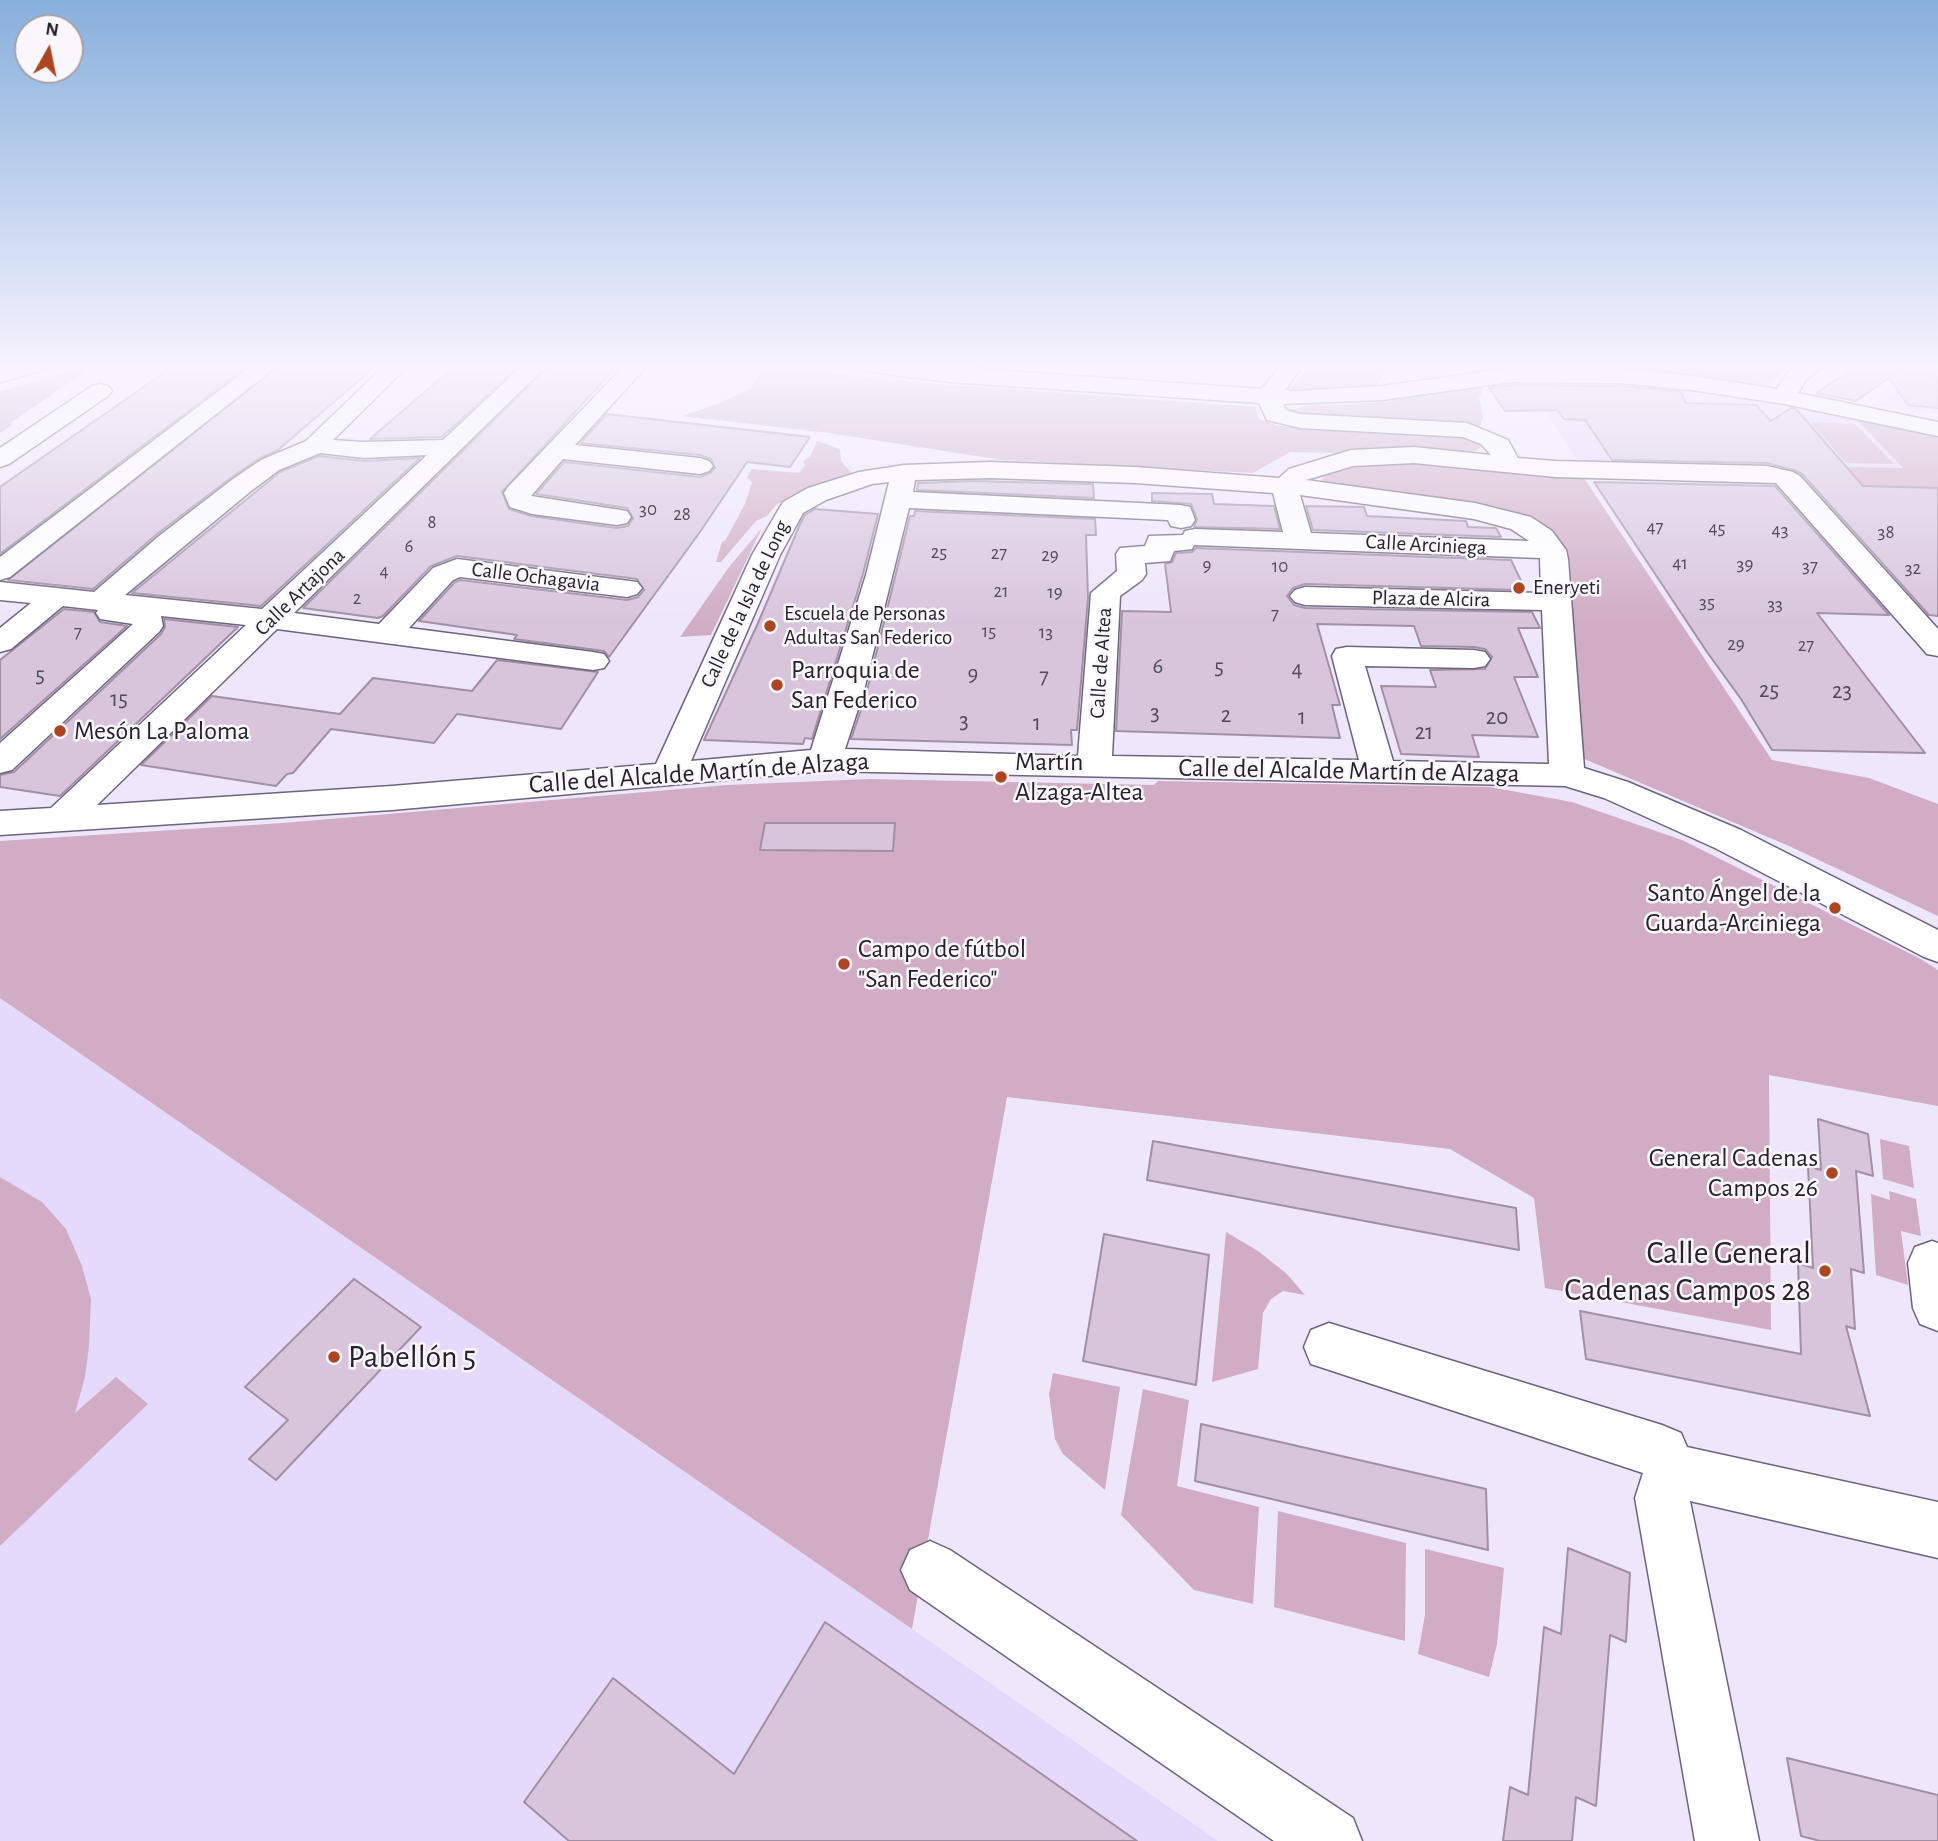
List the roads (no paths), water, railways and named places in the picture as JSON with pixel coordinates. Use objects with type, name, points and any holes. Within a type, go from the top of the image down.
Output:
[{"type":"street","points":[[0,570],[155,451]]},
{"type":"street","points":[[103,600],[169,542],[242,485],[270,465],[304,451]]},
{"type":"street","name":"Calle Artajona","points":[[62,818],[445,451]]},
{"type":"street","points":[[617,517],[532,506],[519,500],[517,493],[557,451],[700,466]]},
{"type":"street","points":[[1502,451],[1507,463]]},
{"type":"street","points":[[1299,540],[1285,486],[1298,474],[1329,463],[1373,456],[1428,456],[1555,469],[1767,474],[1784,477],[1938,648]]},
{"type":"street","name":"Calle Arciniega","points":[[901,486],[990,470],[1135,475],[1285,486],[1490,514],[1521,523],[1542,537],[1552,550]]},
{"type":"street","points":[[1135,475],[1138,512]]},
{"type":"street","name":"Calle de la Isla de Long","points":[[669,772],[786,514],[801,500],[868,477],[901,486]]},
{"type":"street","points":[[825,760],[847,694],[901,486]]},
{"type":"street","name":"Calle Arciniega","points":[[901,486],[1138,512],[1180,513],[1194,534],[1552,550]]},
{"type":"street","name":"Calle de Altea","points":[[1094,767],[1105,593],[1132,574],[1130,554],[1160,555],[1159,542],[1194,534]]},
{"type":"street","points":[[1552,550],[1567,775]]},
{"type":"street","name":"Calle Ochagavia","points":[[388,633],[443,574],[457,568],[627,588]]},
{"type":"street","points":[[0,591],[146,616],[149,622],[148,626],[0,762]]},
{"type":"street","name":"Plaza de Alcira","points":[[1305,596],[1556,602]]},
{"type":"street","points":[[0,643],[51,601],[103,600],[388,633],[593,661]]},
{"type":"street","points":[[1379,771],[1347,656],[1474,659]]},
{"type":"street","name":"Calle del Alcalde Martín de Alzaga","points":[[0,823],[392,798],[825,760],[1567,775],[1616,790],[1728,839],[1938,947]]},
{"type":"street","points":[[1329,1347],[1662,1452],[1671,1476],[1662,1498],[1727,1841]]},
{"type":"street","points":[[1671,1476],[1691,1474],[1938,1530]]},
{"type":"street","points":[[930,1570],[1329,1841]]},
{"type":"place","name":"Eneryeti","points":[[1519,588]]},
{"type":"place","name":"Escuela de Personas Adultas San Federico","points":[[770,626]]},
{"type":"place","name":"Parroquia de San Federico","points":[[777,685]]},
{"type":"place","name":"Mesón La Paloma","points":[[60,731]]},
{"type":"place","name":"Martín Alzaga-Altea","points":[[1001,777]]},
{"type":"place","name":"Santo Ángel de la Guarda-Arciniega","points":[[1835,908]]},
{"type":"place","name":"Campo de fútbol \"San Federico\"","points":[[844,964]]},
{"type":"place","name":"General Cadenas Campos 26","points":[[1832,1173]]},
{"type":"place","name":"Calle General Cadenas Campos 28","points":[[1825,1271]]},
{"type":"place","name":"Pabellón 5","points":[[334,1357]]}]
